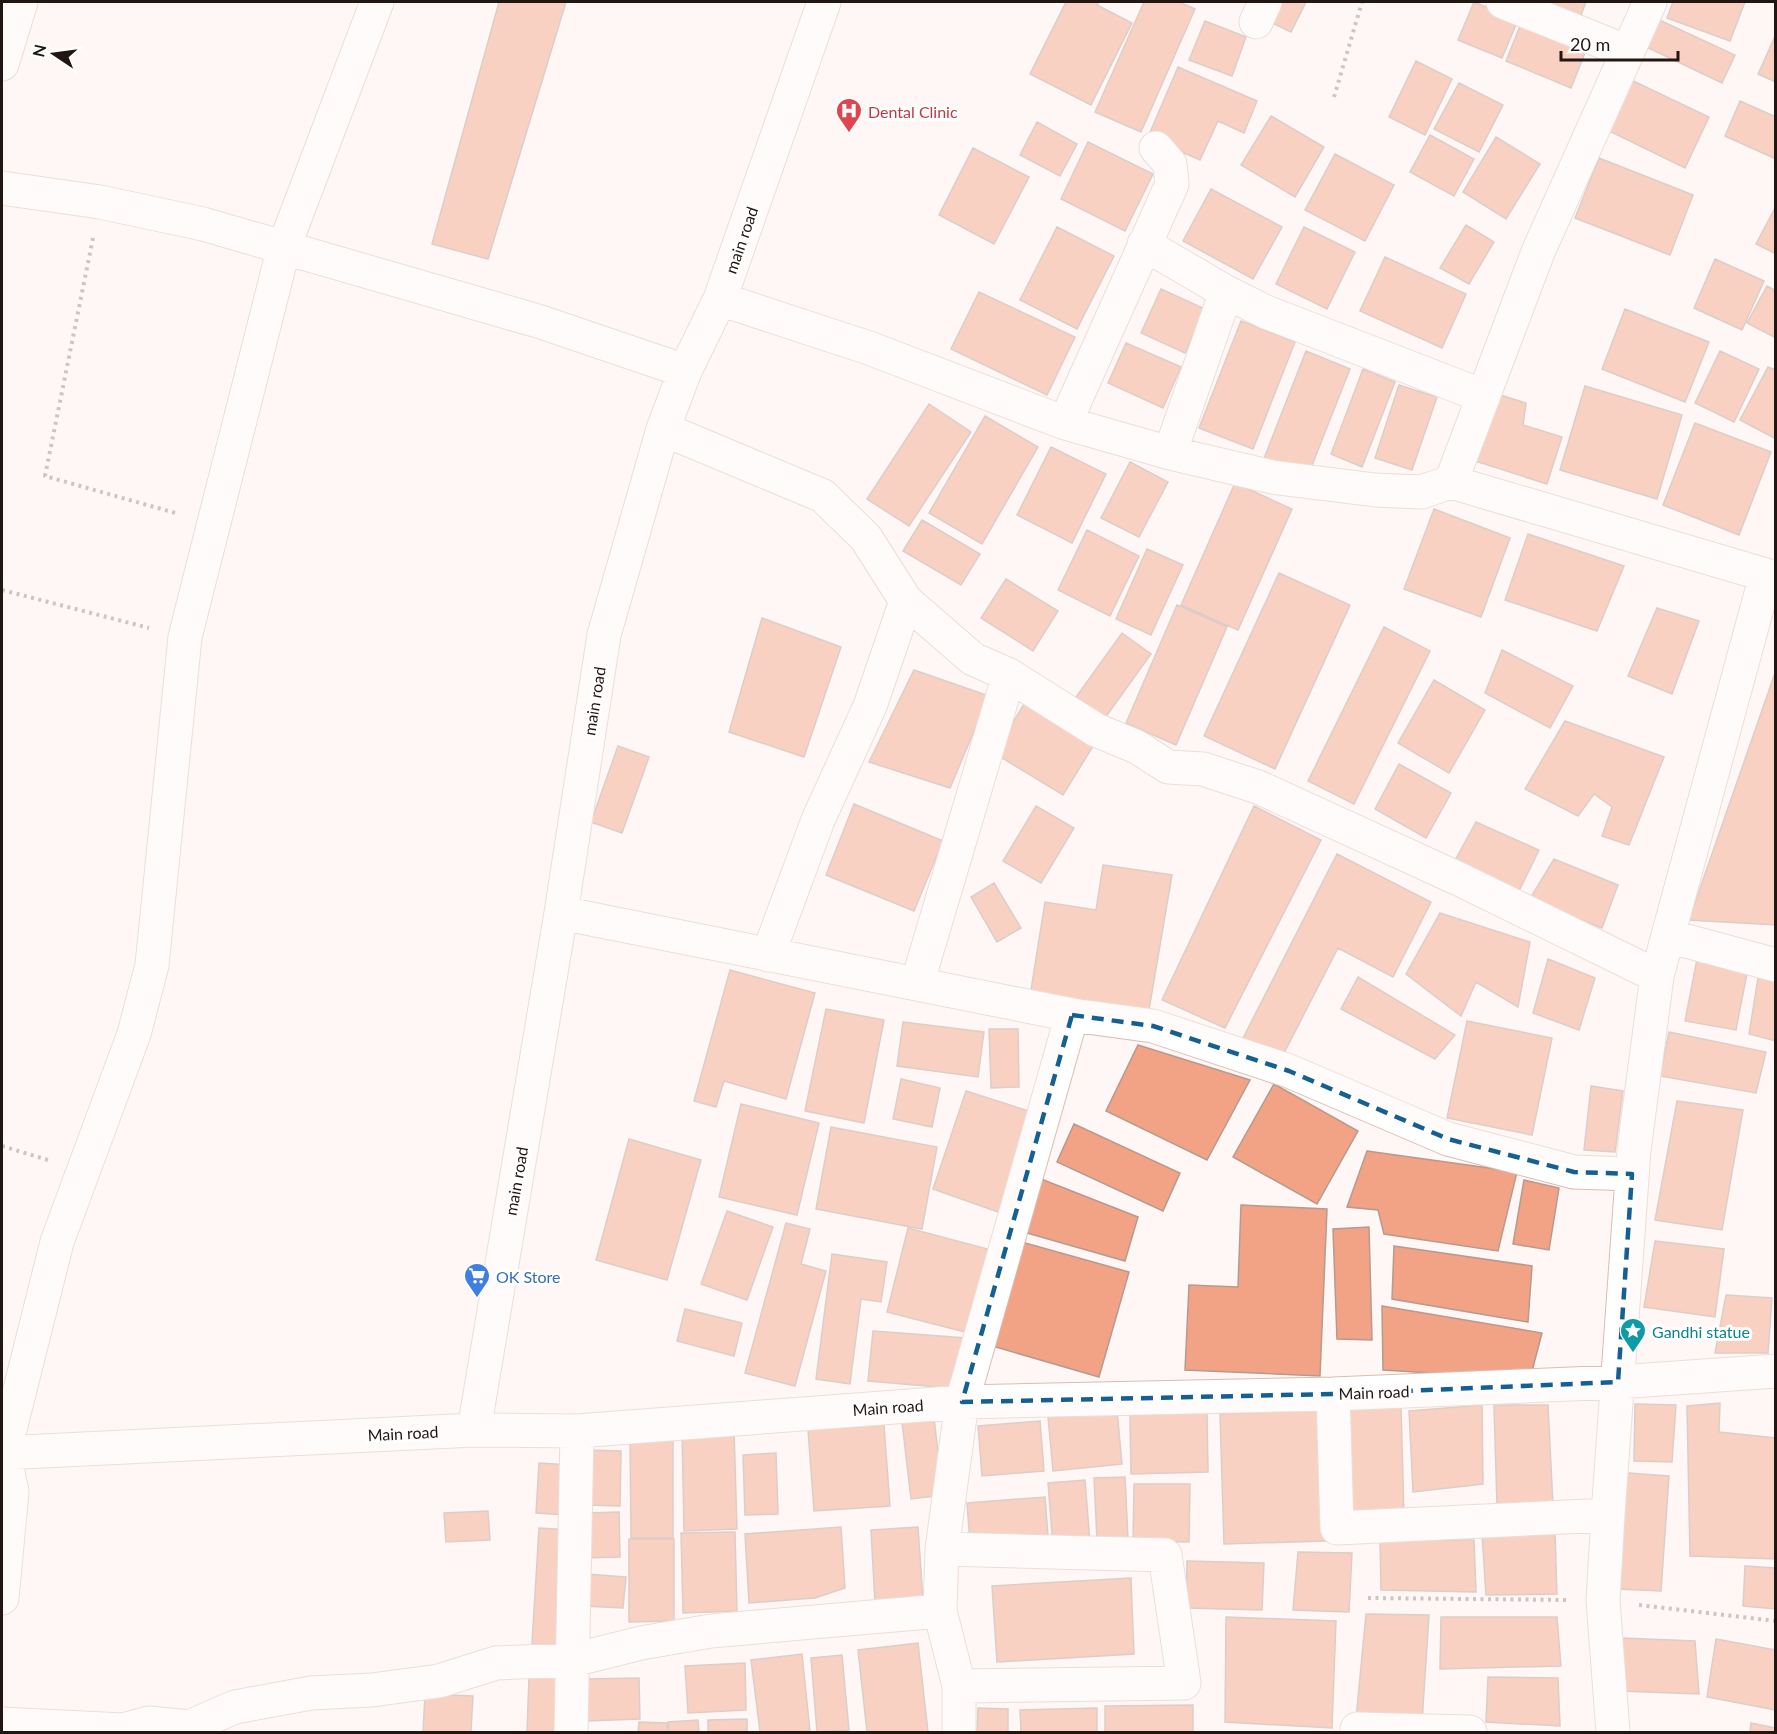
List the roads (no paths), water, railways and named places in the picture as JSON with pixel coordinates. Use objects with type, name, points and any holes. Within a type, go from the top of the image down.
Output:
[{"type":"street","points":[[2,64],[21,2]]},
{"type":"street","points":[[2,1598],[12,1492],[3,1453],[57,1242],[134,1034],[152,965],[185,637],[284,247],[377,2]]},
{"type":"street","name":"main road","points":[[474,1430],[561,913],[604,635],[663,429],[685,371],[720,299],[824,2]]},
{"type":"street","points":[[1503,2],[1628,52]]},
{"type":"street","points":[[1451,482],[1538,252],[1650,2]]},
{"type":"street","points":[[1065,423],[1172,184],[1170,164],[1156,148]]},
{"type":"street","points":[[2,188],[100,202],[203,224],[530,319],[685,371]]},
{"type":"street","points":[[1144,244],[1226,292],[1266,312],[1483,396]]},
{"type":"street","points":[[1170,453],[1226,292]]},
{"type":"street","points":[[720,299],[869,348],[1065,423],[1170,453],[1272,477],[1375,490],[1421,492],[1451,482],[1772,568],[1657,976],[1632,1174],[1608,1515],[1603,1601],[1613,1732]]},
{"type":"street","points":[[663,429],[823,496],[866,538],[906,601],[973,659],[1009,675],[1096,730],[1137,747],[1168,767],[1203,769],[1258,787],[1471,885],[1657,976]]},
{"type":"street","points":[[768,955],[818,820],[870,706],[906,601]]},
{"type":"street","points":[[917,984],[1009,675]]},
{"type":"street","points":[[561,913],[1072,1015],[1153,1026],[1289,1071],[1448,1139],[1574,1172],[1632,1174]]},
{"type":"street","points":[[1668,936],[1776,965]]},
{"type":"street","points":[[959,1732],[959,1686],[940,1611],[942,1549],[963,1402],[1072,1015]]},
{"type":"street","name":"Main road","points":[[3,1453],[474,1430],[577,1431],[963,1402],[1333,1394],[1618,1382],[1776,1371]]},
{"type":"street","points":[[1333,1394],[1337,1528],[1608,1515]]},
{"type":"street","points":[[571,1732],[577,1431]]},
{"type":"street","points":[[942,1549],[1165,1555],[1184,1683],[959,1686]]},
{"type":"street","points":[[2,1724],[123,1730],[149,1723],[189,1727],[235,1707],[311,1693],[372,1690],[439,1681],[496,1663],[573,1660],[641,1643],[711,1631],[940,1611]]},
{"type":"street","points":[[1357,1732],[1357,1729],[1470,1732]]},
{"type":"place","name":"Dental Clinic","points":[[849,134]]},
{"type":"place","name":"OK Store","points":[[477,1299]]},
{"type":"place","name":"Gandhi statue","points":[[1633,1354]]}]
